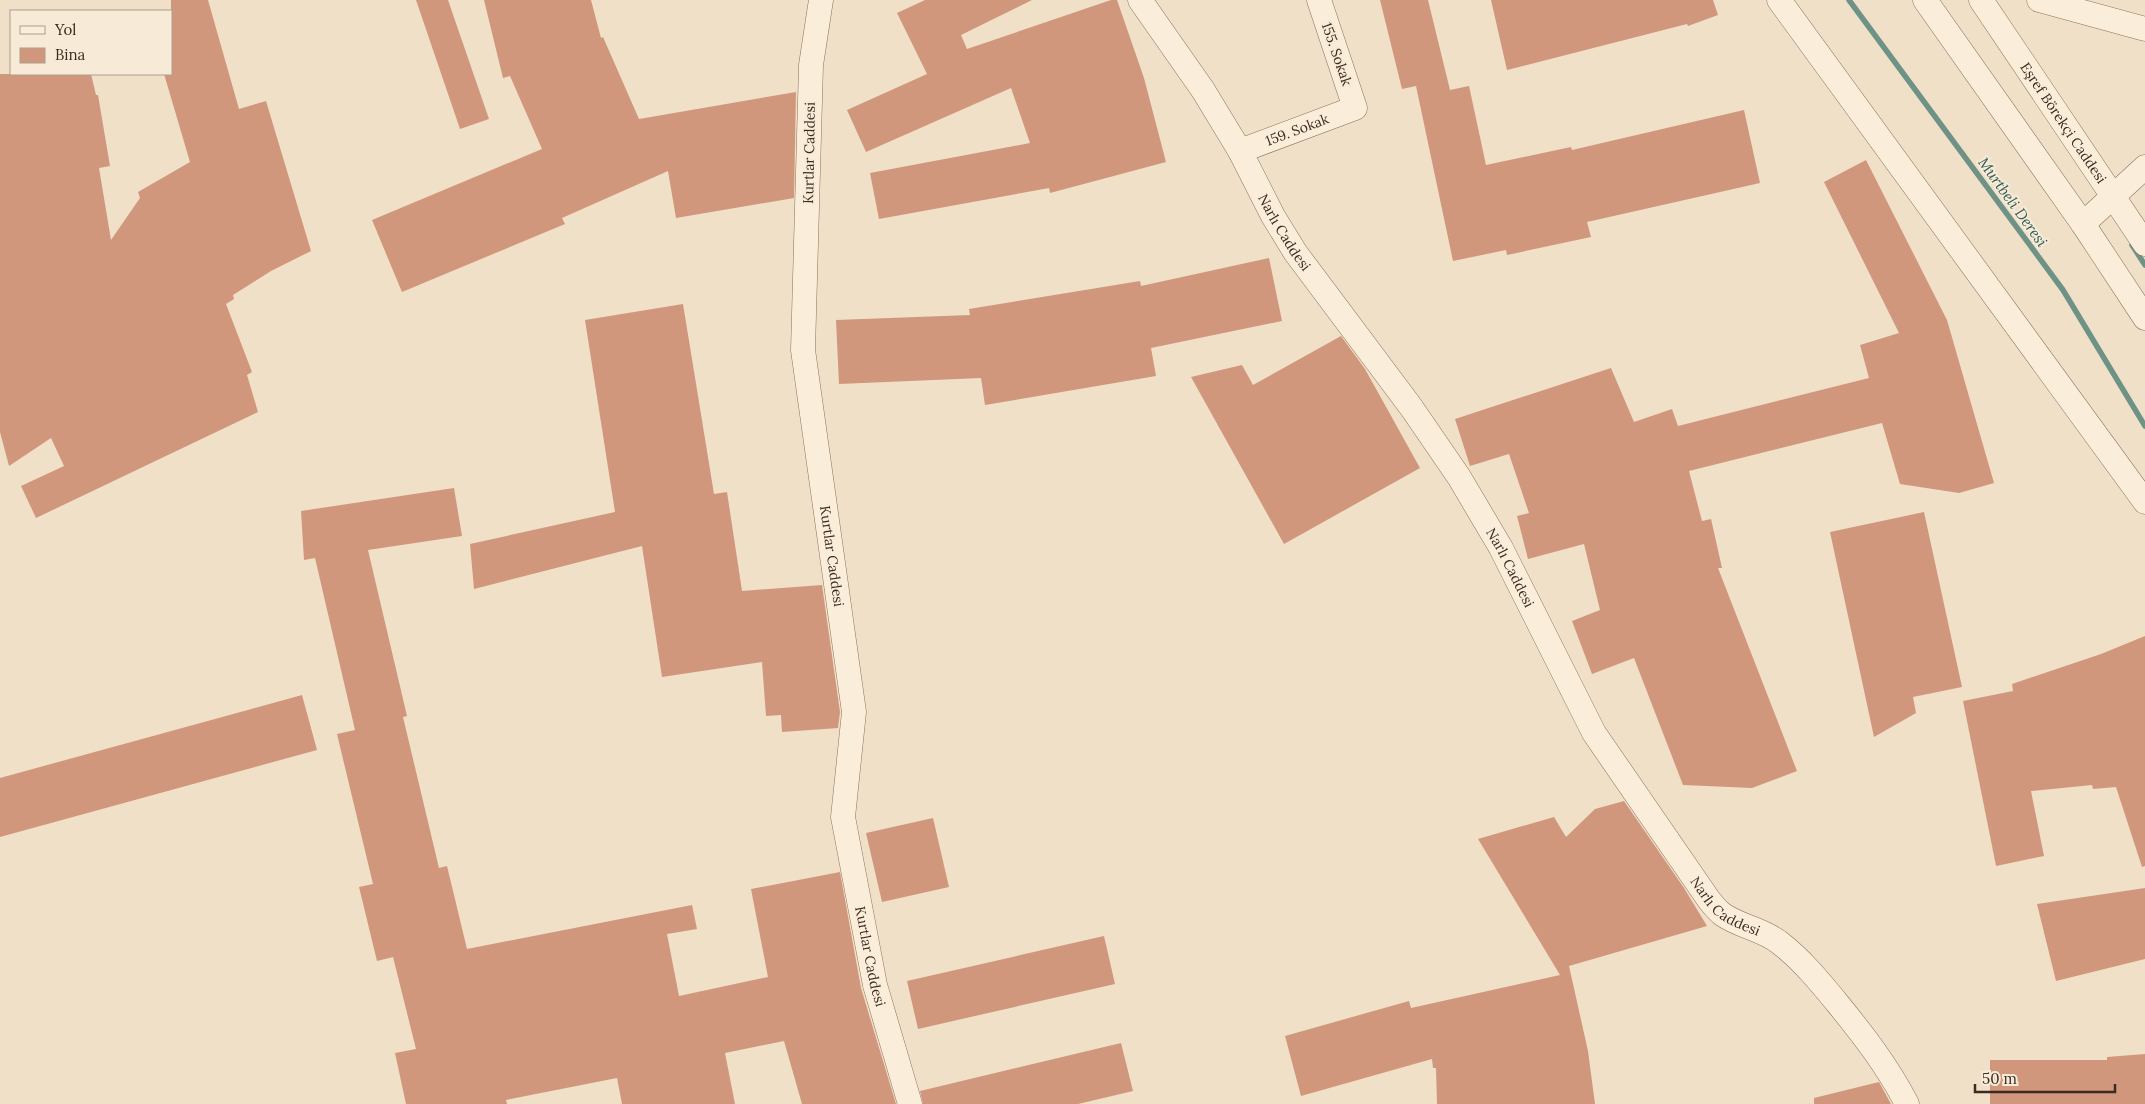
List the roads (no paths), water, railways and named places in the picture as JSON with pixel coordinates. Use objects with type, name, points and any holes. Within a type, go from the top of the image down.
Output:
[{"type":"street","name":"Kurtlar Caddesi","points":[[821,0],[811,65],[803,350],[854,712],[843,817],[875,985],[910,1104]]},
{"type":"street","name":"Narlı Caddesi","points":[[1140,0],[1203,90],[1240,151],[1273,216],[1295,252],[1411,406],[1459,477],[1501,548],[1594,733],[1709,900],[1721,914],[1761,931],[1779,942],[1801,962],[1867,1039],[1884,1063],[1907,1104]]},
{"type":"street","name":"155. Sokak","points":[[1319,0],[1355,108]]},
{"type":"street","points":[[1780,0],[2145,502]]},
{"type":"street","points":[[1925,0],[2101,207],[2145,318]]},
{"type":"street","name":"Eşref Börekçi Caddesi","points":[[1981,0],[2066,128],[2101,207],[2145,244]]},
{"type":"street","points":[[2055,2],[2145,29]]},
{"type":"street","name":"159. Sokak","points":[[1240,151],[1355,108]]},
{"type":"street","points":[[2101,207],[2145,167]]},
{"type":"waterway","name":"Murtbeli Deresi","points":[[1849,0],[2063,290],[2145,426]]},
{"type":"waterway","points":[[2132,245],[2145,265]]}]
